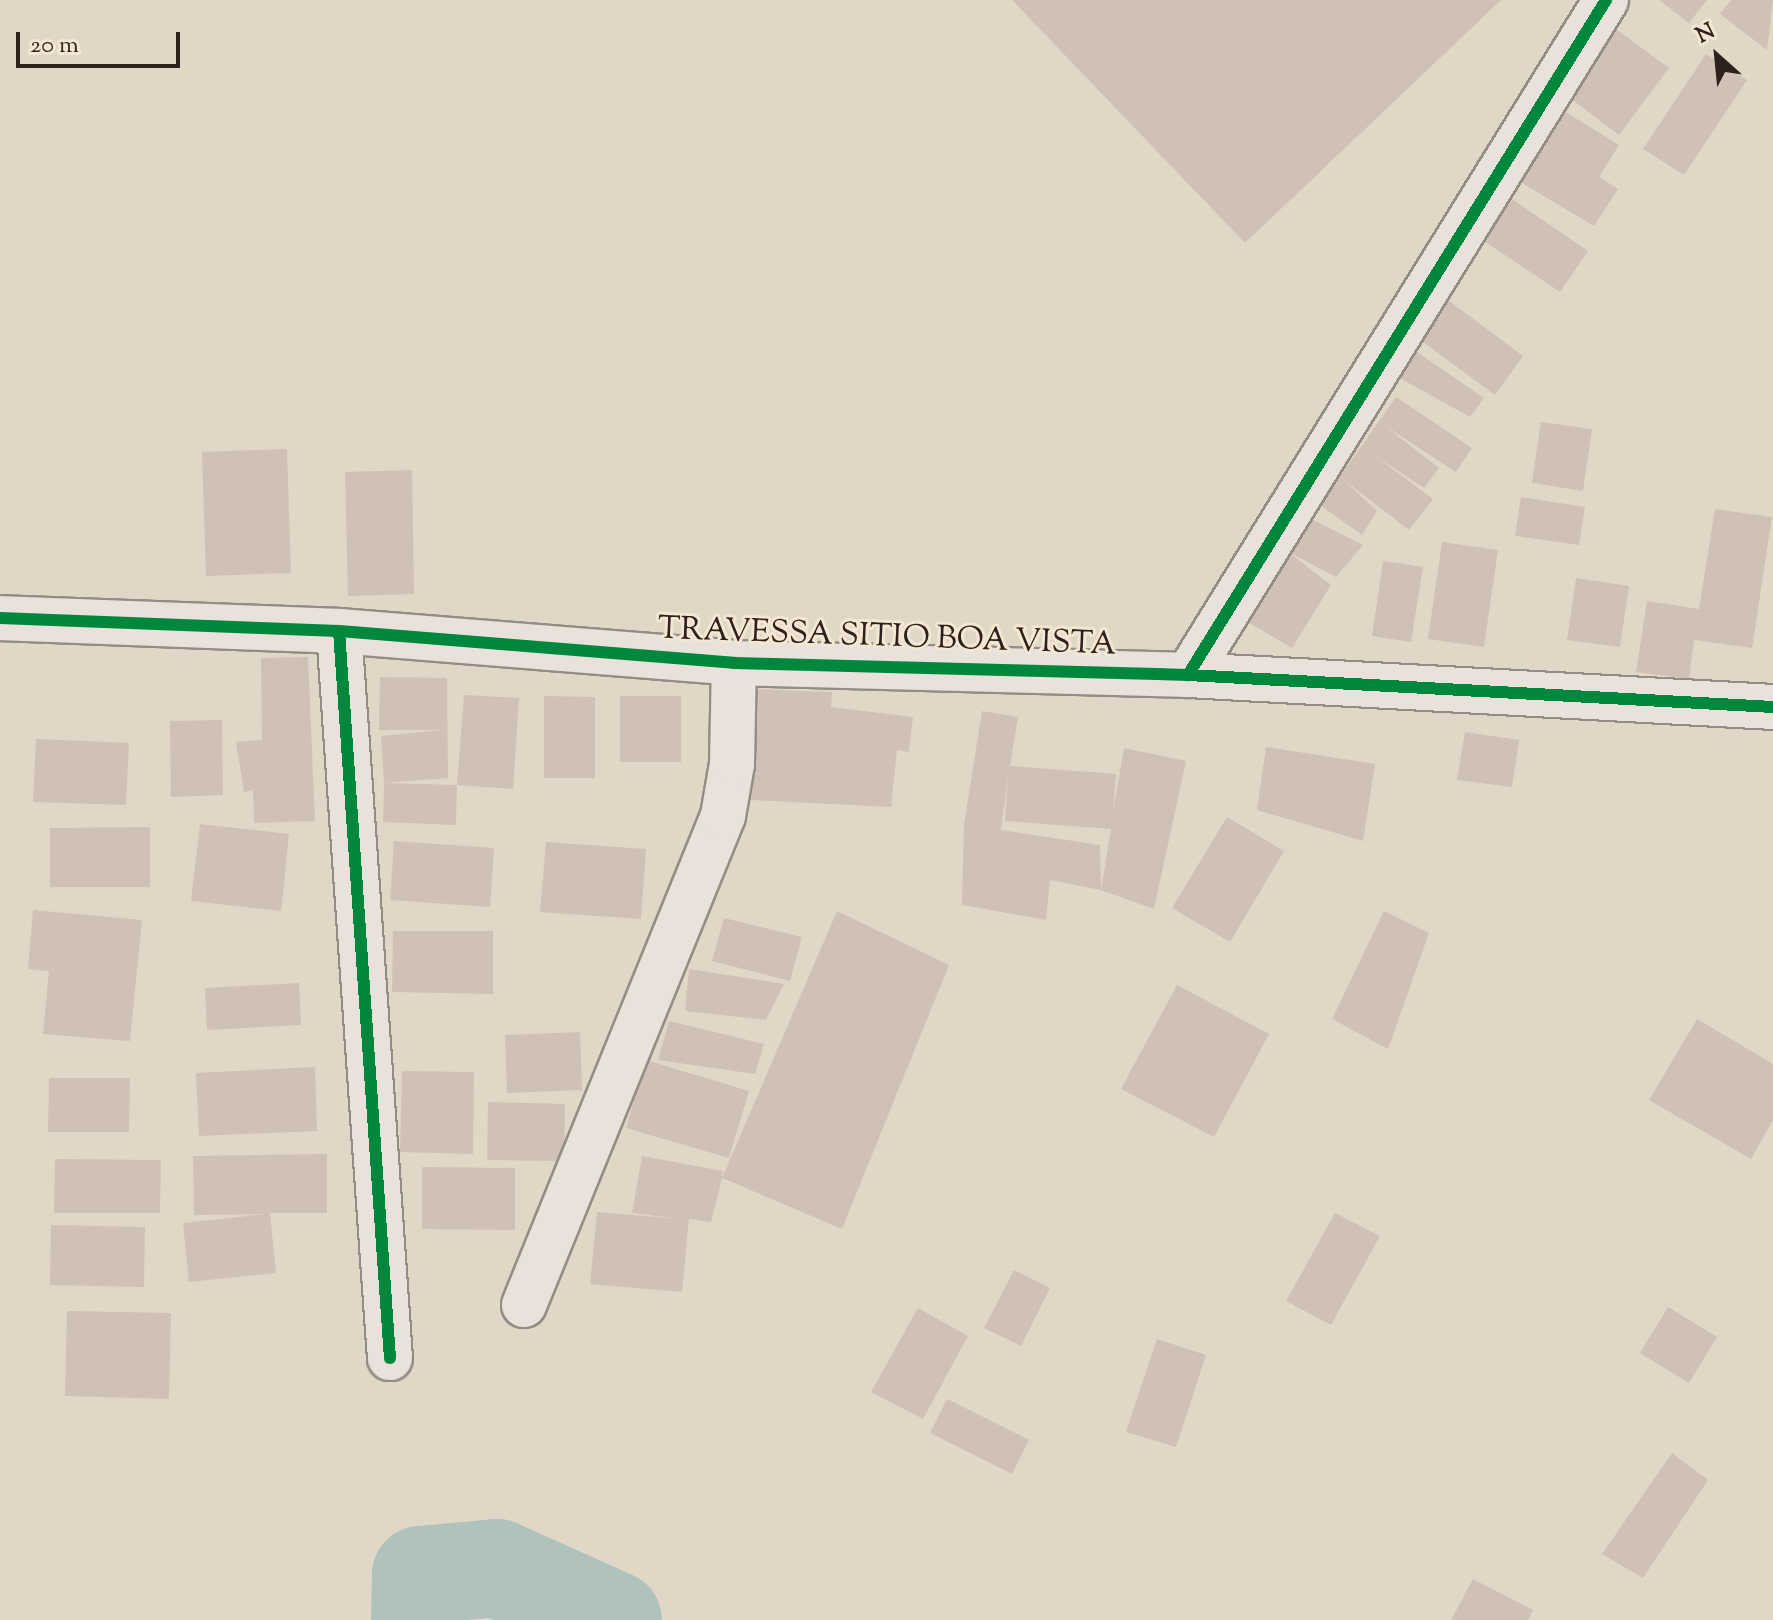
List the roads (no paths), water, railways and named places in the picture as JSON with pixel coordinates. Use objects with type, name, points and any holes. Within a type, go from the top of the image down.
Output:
[{"type":"street","points":[[1188,675],[1606,0]]},
{"type":"street","name":"TRAVESSA SITIO BOA VISTA","points":[[0,618],[339,631],[734,663],[1188,675],[1773,707]]},
{"type":"street","points":[[339,631],[390,1358]]},
{"type":"street","points":[[524,1305],[723,816],[732,764],[734,663]]},
{"type":"waterway","points":[[420,1620],[421,1575],[497,1568],[613,1620]]}]
